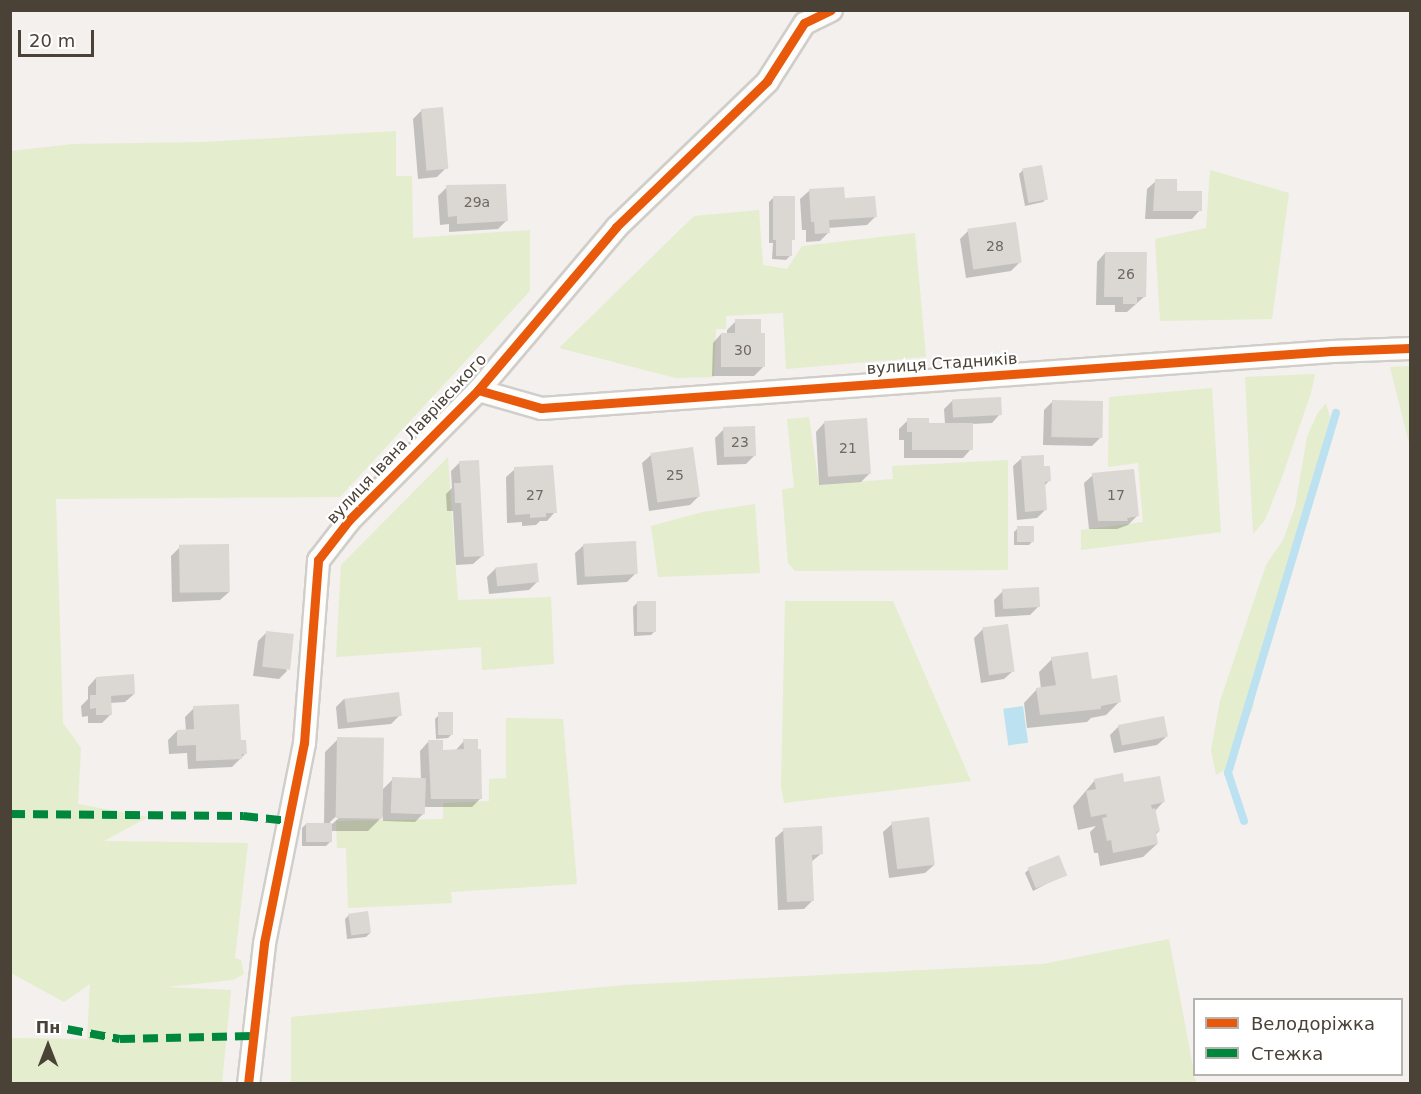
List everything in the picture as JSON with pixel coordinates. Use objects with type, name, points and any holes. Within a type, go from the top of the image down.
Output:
[{"type":"street","name":"вулиця Івана Лаврівського","points":[[248,1083],[264,943],[304,742],[318,560],[349,520],[478,390],[616,226],[767,81],[804,23],[831,10]]},
{"type":"street","name":"вулиця Стадників","points":[[478,390],[541,408],[1332,351],[1410,348]]},
{"type":"green space","points":[[396,131],[396,176],[412,176],[413,238],[530,230],[530,291],[340,497],[56,499],[63,723],[81,748],[78,804],[148,817],[104,841],[248,843],[235,958],[241,960],[244,974],[233,980],[166,987],[231,990],[222,1083],[11,1083],[11,1038],[87,1039],[90,984],[64,1002],[11,973],[11,151],[73,144],[204,142]]},
{"type":"green space","points":[[1210,170],[1289,193],[1272,319],[1160,321],[1155,239],[1206,228]]},
{"type":"green space","points":[[759,210],[763,265],[787,269],[802,246],[915,233],[926,357],[786,369],[783,313],[726,316],[726,329],[716,329],[714,377],[676,378],[559,348],[694,216]]},
{"type":"green space","points":[[1410,366],[1410,447],[1390,367]]},
{"type":"green space","points":[[1315,374],[1311,393],[1281,480],[1265,520],[1253,534],[1245,377]]},
{"type":"green space","points":[[1212,388],[1221,532],[1081,550],[1081,530],[1143,522],[1138,463],[1108,467],[1109,397]]},
{"type":"green space","points":[[1326,403],[1330,418],[1257,682],[1253,708],[1240,737],[1233,765],[1216,775],[1211,750],[1220,701],[1266,565],[1283,540],[1295,507],[1307,437],[1317,414]]},
{"type":"green space","points":[[809,417],[819,485],[893,479],[892,466],[1008,460],[1008,570],[795,571],[788,563],[782,490],[794,487],[787,419]]},
{"type":"green space","points":[[448,457],[458,600],[551,597],[554,664],[482,670],[481,647],[336,657],[341,565]]},
{"type":"green space","points":[[755,504],[760,573],[658,577],[651,526],[703,512]]},
{"type":"green space","points":[[785,601],[893,601],[971,781],[784,803],[781,787]]},
{"type":"green space","points":[[506,718],[563,719],[577,884],[451,892],[452,903],[348,908],[346,848],[337,848],[336,821],[443,819],[443,803],[489,801],[489,779],[506,778]]},
{"type":"green space","points":[[1169,939],[1196,1083],[291,1083],[291,1017],[624,985],[1043,964]]},
{"type":"water","points":[[1023,706],[1028,743],[1008,745],[1003,709]]},
{"type":"building","points":[[443,107],[448,169],[426,171],[421,109]]},
{"type":"building","points":[[1042,165],[1048,199],[1028,203],[1022,168]]},
{"type":"building","points":[[1155,179],[1177,179],[1177,191],[1202,191],[1202,211],[1153,211]]},
{"type":"building","points":[[506,184],[508,221],[457,224],[457,216],[448,217],[446,185]]},
{"type":"building","points":[[844,187],[845,198],[875,196],[877,217],[829,220],[830,233],[815,234],[814,222],[811,222],[809,189]]},
{"type":"building","points":[[773,196],[795,196],[795,240],[792,240],[792,256],[776,256],[776,240],[773,240]]},
{"type":"building","points":[[1016,222],[1022,263],[973,269],[967,229]]},
{"type":"building","points":[[1105,252],[1147,252],[1146,297],[1137,297],[1137,304],[1123,304],[1123,297],[1104,297]]},
{"type":"building","points":[[735,319],[761,319],[761,333],[765,333],[765,367],[721,367],[721,333],[735,333]]},
{"type":"building","points":[[1001,397],[1002,415],[953,418],[952,400]]},
{"type":"building","points":[[1052,400],[1103,401],[1102,438],[1051,437]]},
{"type":"building","points":[[867,418],[871,474],[828,477],[824,421]]},
{"type":"building","points":[[907,418],[929,418],[929,423],[973,423],[973,450],[912,450],[912,432],[907,432]]},
{"type":"building","points":[[755,426],[756,456],[724,457],[723,427]]},
{"type":"building","points":[[693,447],[700,497],[657,502],[650,453]]},
{"type":"building","points":[[1044,455],[1044,466],[1050,466],[1051,481],[1045,482],[1047,510],[1025,512],[1021,456]]},
{"type":"building","points":[[479,460],[484,556],[464,557],[461,503],[455,503],[454,483],[461,483],[459,461]]},
{"type":"building","points":[[553,465],[557,513],[546,513],[546,517],[530,518],[530,514],[515,515],[514,467]]},
{"type":"building","points":[[1134,469],[1139,516],[1127,518],[1128,521],[1098,521],[1092,473]]},
{"type":"building","points":[[1017,526],[1034,526],[1034,542],[1017,542]]},
{"type":"building","points":[[636,541],[638,574],[585,577],[583,544]]},
{"type":"building","points":[[229,544],[230,592],[180,593],[179,545]]},
{"type":"building","points":[[537,563],[539,582],[497,586],[495,567]]},
{"type":"building","points":[[1039,587],[1040,607],[1003,609],[1002,589]]},
{"type":"building","points":[[637,601],[656,601],[656,632],[637,632]]},
{"type":"building","points":[[1008,624],[1015,672],[989,675],[982,628]]},
{"type":"building","points":[[266,631],[294,634],[290,670],[262,667]]},
{"type":"building","points":[[1088,652],[1092,679],[1117,675],[1121,702],[1101,706],[1101,709],[1040,715],[1036,688],[1056,685],[1051,657]]},
{"type":"building","points":[[134,674],[135,694],[111,696],[112,715],[96,715],[96,708],[90,709],[90,695],[96,695],[96,677]]},
{"type":"building","points":[[399,692],[402,716],[347,723],[344,699]]},
{"type":"building","points":[[239,704],[241,740],[246,740],[247,754],[242,754],[242,759],[196,761],[196,745],[177,746],[177,730],[194,729],[193,706]]},
{"type":"building","points":[[438,712],[453,712],[453,735],[438,735]]},
{"type":"building","points":[[1164,716],[1168,737],[1122,746],[1118,725]]},
{"type":"building","points":[[337,737],[384,738],[383,819],[336,818]]},
{"type":"building","points":[[463,739],[478,739],[478,749],[481,749],[482,799],[431,799],[428,740],[443,740],[443,750],[464,749]]},
{"type":"building","points":[[1123,773],[1124,782],[1160,776],[1165,802],[1151,805],[1152,809],[1155,808],[1160,831],[1156,832],[1158,844],[1113,853],[1111,840],[1107,841],[1102,818],[1107,817],[1106,814],[1091,817],[1086,791],[1096,789],[1094,779]]},
{"type":"building","points":[[392,777],[426,778],[425,814],[391,813]]},
{"type":"building","points":[[929,817],[935,865],[897,869],[891,822]]},
{"type":"building","points":[[306,823],[332,823],[332,842],[306,842]]},
{"type":"building","points":[[822,826],[823,854],[812,855],[814,901],[787,902],[783,828]]},
{"type":"building","points":[[1059,855],[1067,875],[1036,888],[1027,868]]},
{"type":"building","points":[[368,911],[371,933],[351,936],[348,914]]},
{"type":"waterway","points":[[1244,821],[1228,773],[1336,413]]},
{"type":"marked path","points":[[10,814],[243,816],[289,821]]},
{"type":"marked path","points":[[45,1025],[120,1039],[253,1036]]},
{"type":"cycle path","points":[[248,1084],[264,943],[304,743],[318,560],[349,520],[478,390],[616,227],[767,81],[804,23],[831,10]]},
{"type":"cycle path","points":[[478,390],[541,408],[1332,351],[1410,348]]}]
